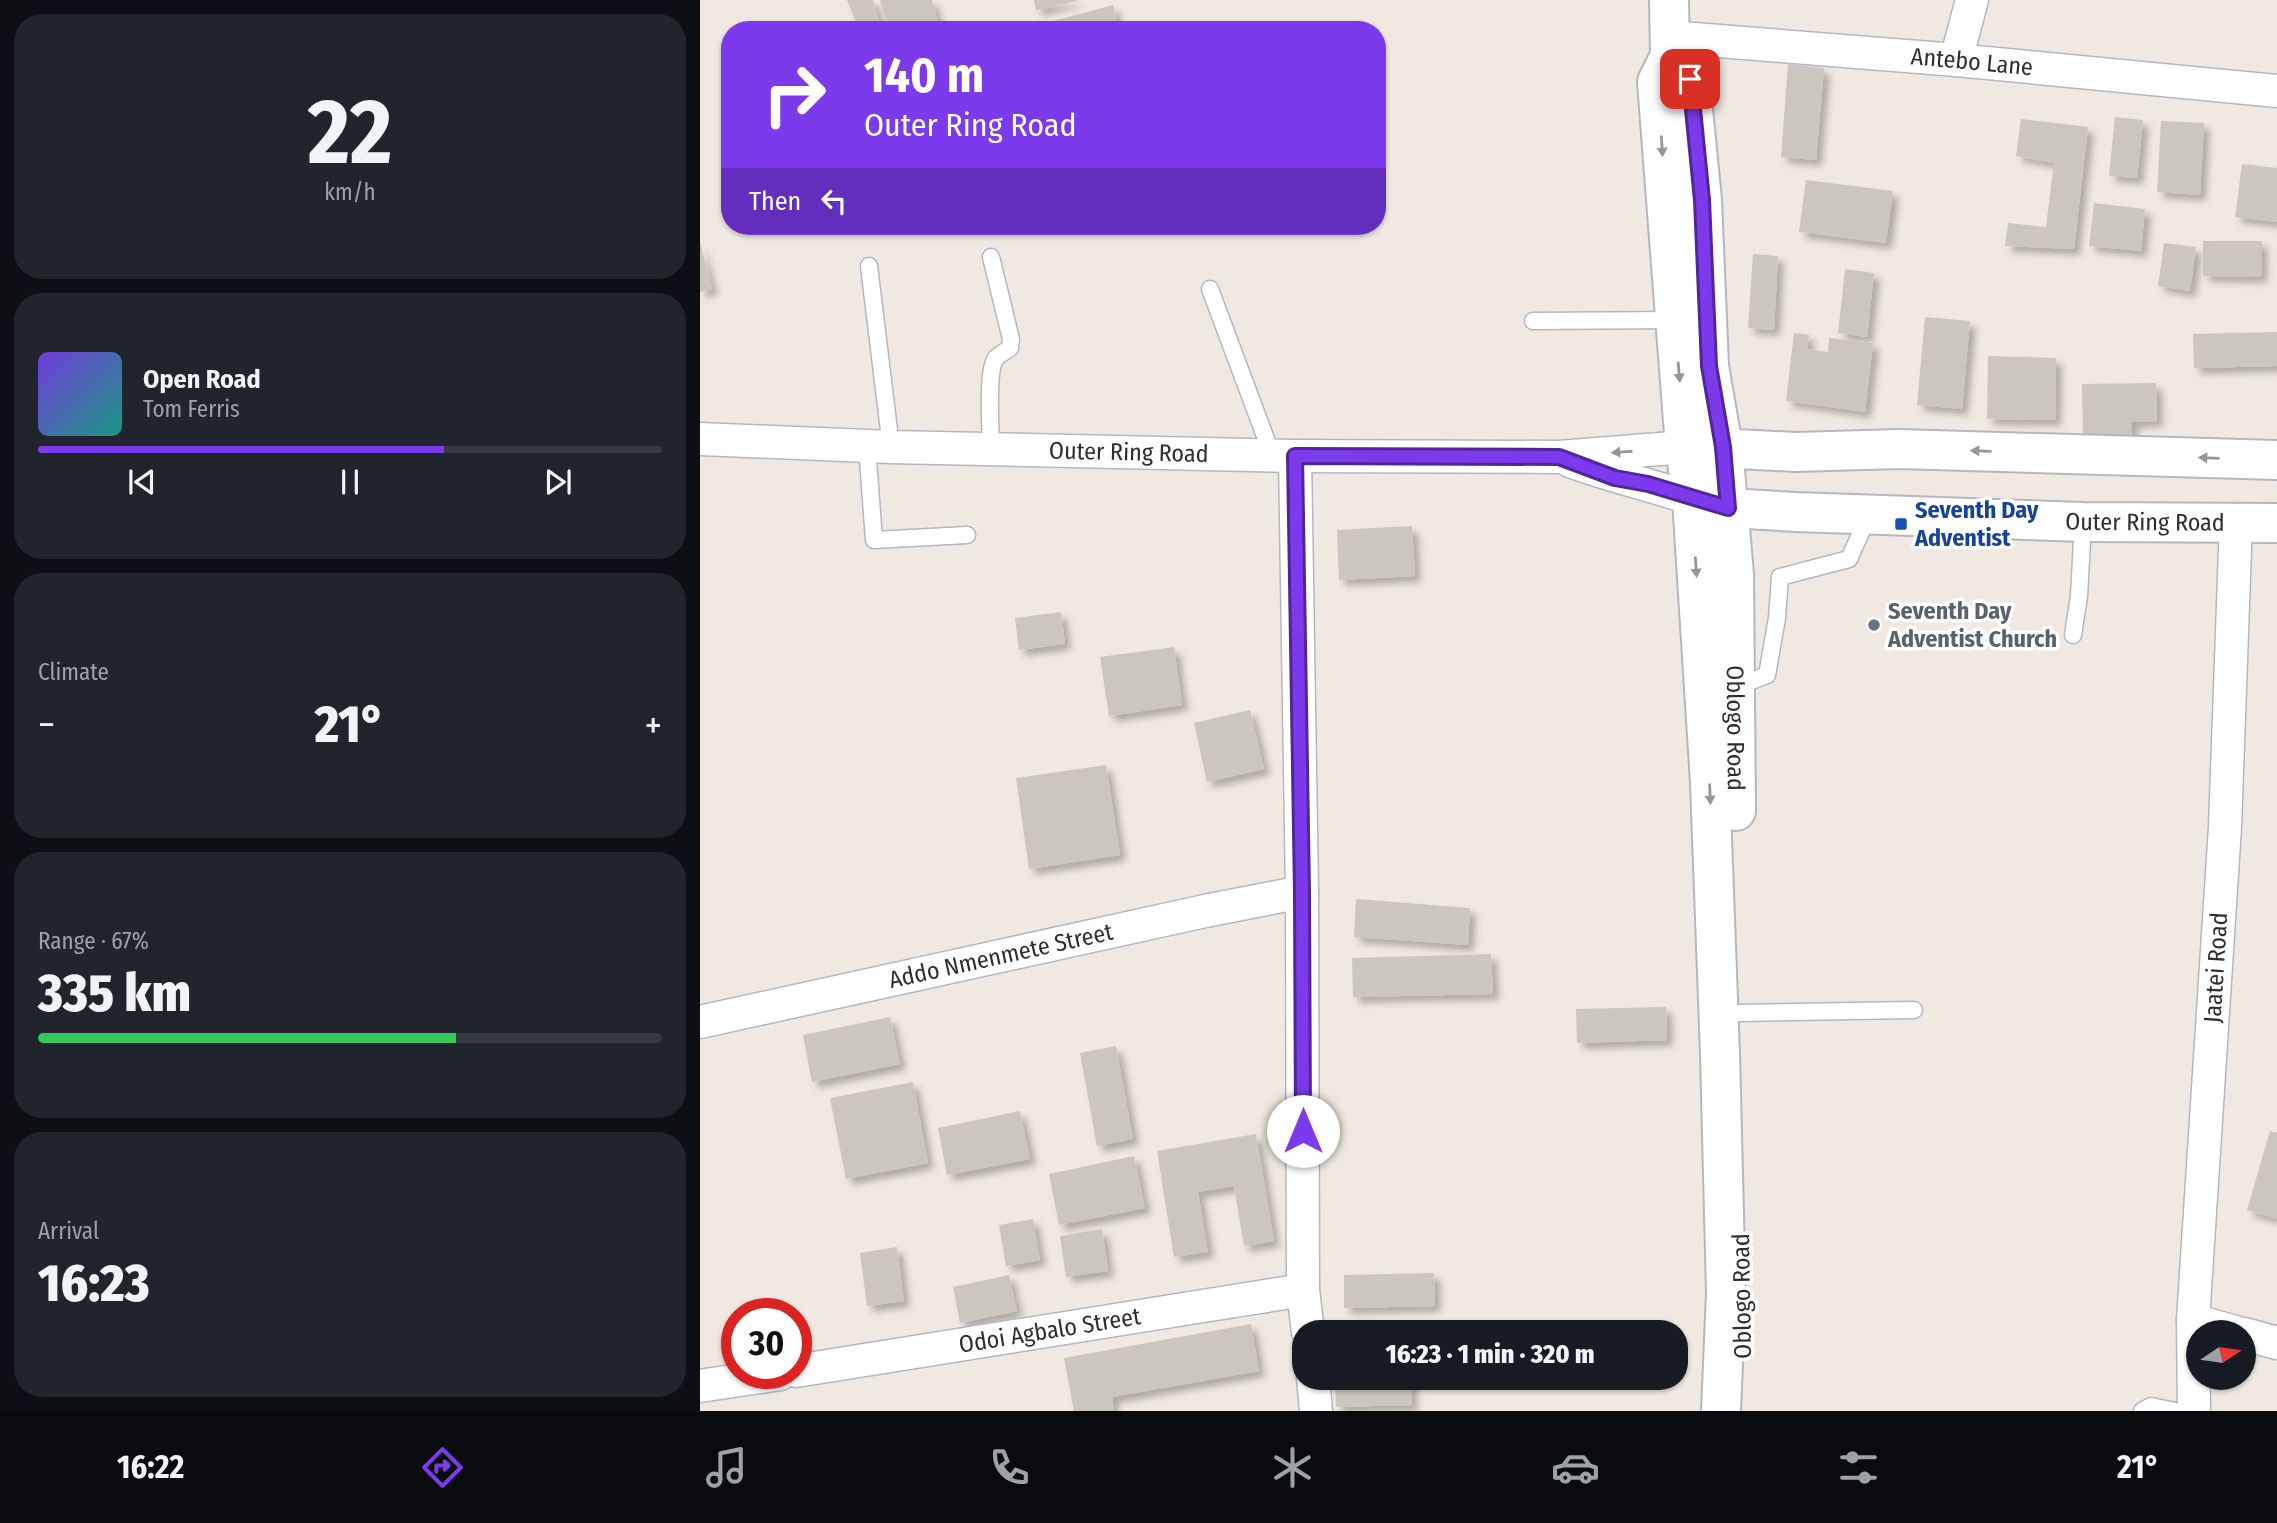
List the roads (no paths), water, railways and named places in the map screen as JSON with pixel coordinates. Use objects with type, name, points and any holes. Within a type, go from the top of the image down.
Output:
[{"type":"main road","name":"Oblogo Road","points":[[1669,0],[1669,47],[1657,82],[1685,447],[1710,504],[1734,574],[1743,1411]]},
{"type":"main road","name":"Oblogo Road","points":[[1669,47],[1690,79],[1702,200],[1709,366],[1723,447],[1710,504],[1710,783],[1726,1293],[1721,1411]]},
{"type":"main road","name":"Outer Ring Road","points":[[1685,447],[1796,452],[1899,449],[2277,460]]},
{"type":"main road","name":"Outer Ring Road","points":[[1710,504],[1870,514],[2083,522],[2277,523]]},
{"type":"street","points":[[1956,60],[1972,0]]},
{"type":"street","name":"Antebo Lane","points":[[1669,47],[1956,60],[2277,91]]},
{"type":"street","name":"Outer Ring Road","points":[[700,439],[879,447],[1283,455],[1559,457],[1685,447]]},
{"type":"street","points":[[1283,455],[1302,892],[1303,1290],[1307,1320]]},
{"type":"street","name":"Outer Ring Road","points":[[1559,457],[1615,478],[1648,484],[1710,504]]},
{"type":"street","name":"Jaatei Road","points":[[2193,1320],[2225,827],[2236,522]]},
{"type":"street","name":"Addo Nmenmete Street","points":[[700,1022],[1302,892]]},
{"type":"street","name":"Odoi Agbalo Street","points":[[812,1368],[1303,1290]]},
{"type":"street","points":[[2256,1337],[2277,1343]]},
{"type":"street","points":[[700,1386],[721,1383]]},
{"type":"street","points":[[1315,1390],[1317,1411]]},
{"type":"street","name":"Jaatei Road","points":[[2194,1390],[2194,1411]]},
{"type":"lane","points":[[991,257],[1011,339],[1010,348],[995,359],[992,368],[991,449]]},
{"type":"lane","points":[[869,267],[879,447],[874,540],[967,535]]},
{"type":"lane","points":[[1209,289],[1283,455]]},
{"type":"lane","points":[[1533,321],[1675,320]]},
{"type":"lane","points":[[1734,688],[1767,675],[1777,618],[1780,577],[1849,559],[1870,514]]},
{"type":"lane","points":[[2073,635],[2079,596],[2083,522]]},
{"type":"lane","points":[[1739,1013],[1914,1010]]},
{"type":"lane","points":[[2142,1411],[2151,1406],[2175,1411]]},
{"type":"place","name":"Seventh Day Adventist","points":[[1901,524]]},
{"type":"place","name":"Seventh Day Adventist Church","points":[[1874,625]]}]
